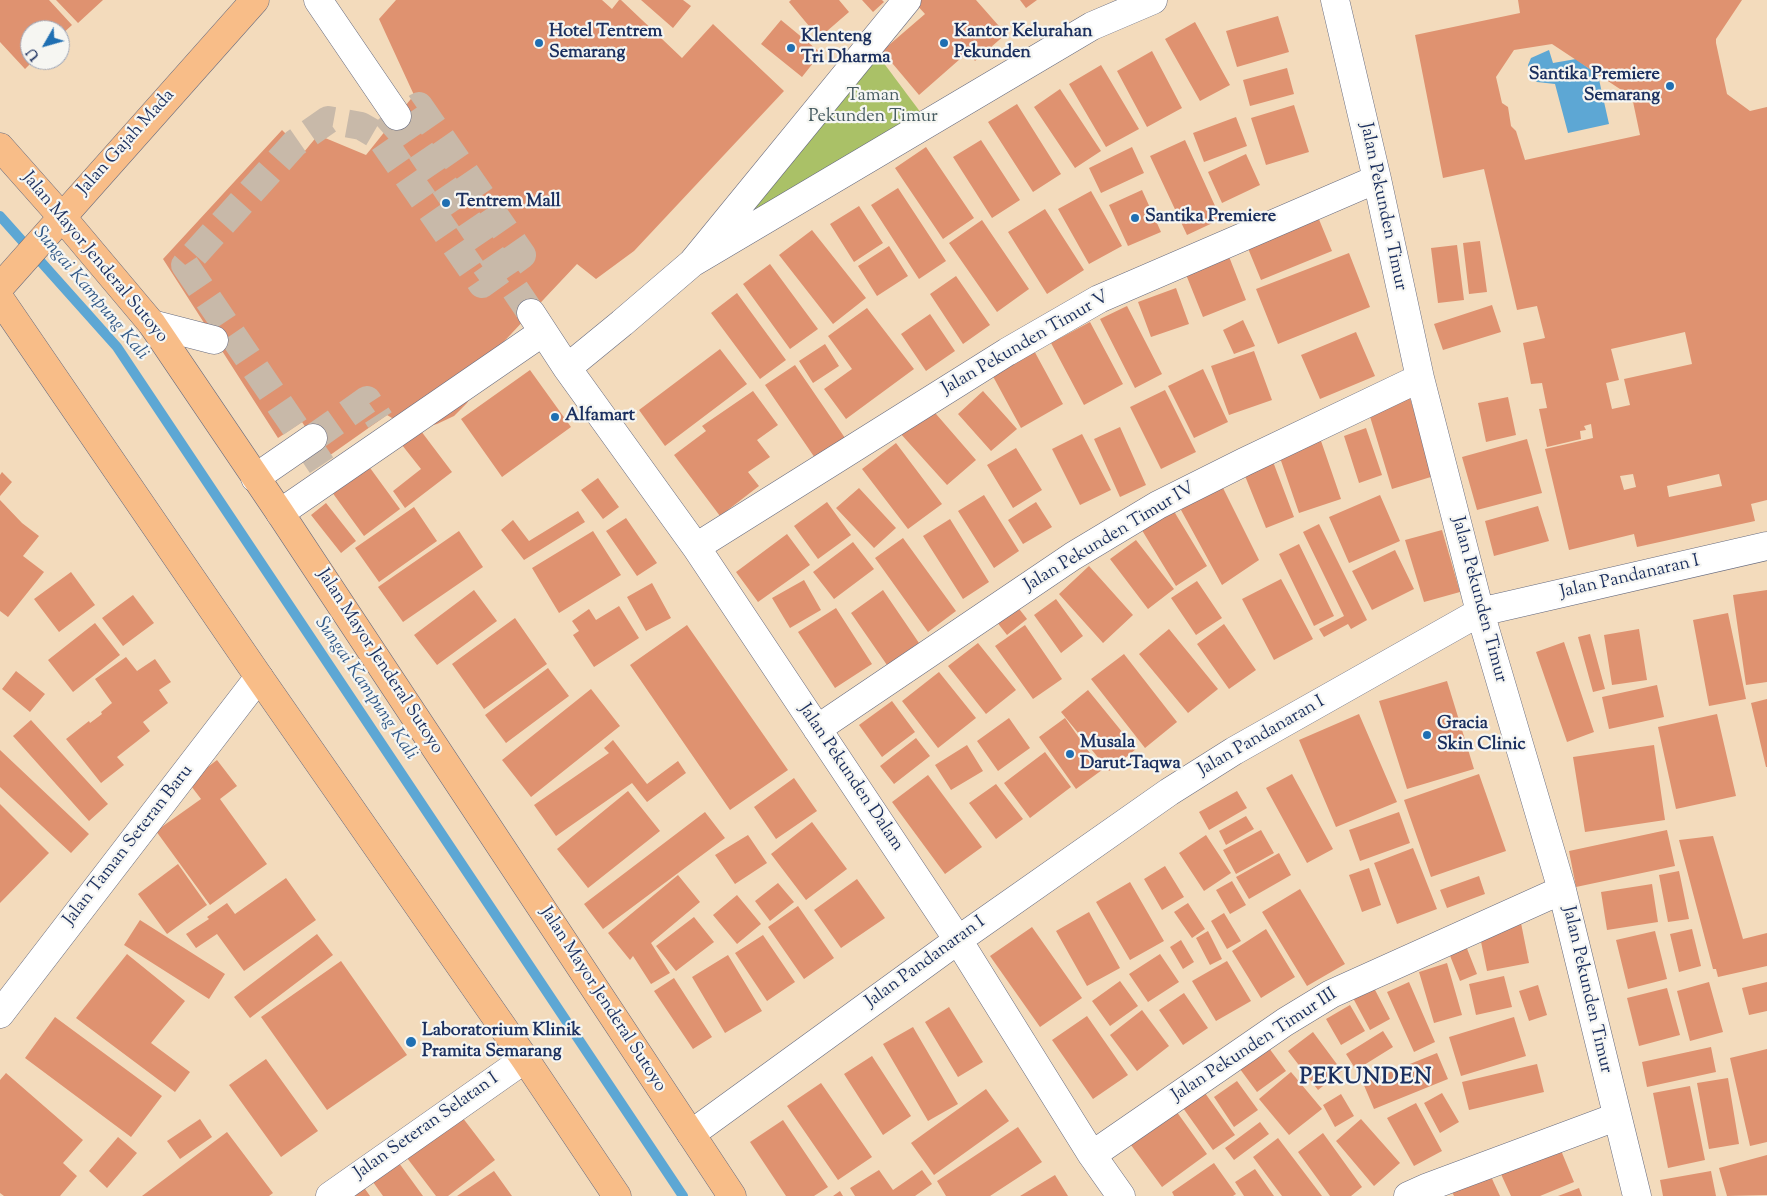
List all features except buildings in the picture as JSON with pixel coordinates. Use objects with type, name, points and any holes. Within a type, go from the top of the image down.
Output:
[{"type":"main road","name":"Jalan Gajah Mada","points":[[0,287],[255,0]]},
{"type":"main road","name":"Jalan Mayor Jenderal Sutoyo","points":[[0,148],[56,224],[152,324],[280,513],[732,1196]]},
{"type":"main road","points":[[0,299],[617,1196]]},
{"type":"street","points":[[318,0],[397,116]]},
{"type":"street","points":[[692,264],[907,0]]},
{"type":"street","points":[[566,368],[692,264],[1092,26],[1153,0]]},
{"type":"street","name":"Jalan Pekunden Timur","points":[[1336,0],[1420,378],[1480,612],[1562,890],[1616,1117],[1637,1196]]},
{"type":"street","name":"Jalan Pekunden Timur V","points":[[696,547],[1007,352],[1099,299],[1377,180]]},
{"type":"street","name":"Jalan Pekunden Dalam","points":[[280,513],[330,478],[386,428],[537,323],[566,368],[696,547],[958,940],[1092,1155],[1121,1196]]},
{"type":"street","points":[[152,324],[214,340]]},
{"type":"street","name":"Jalan Pekunden Timur IV","points":[[817,728],[1074,556],[1158,505],[1420,378]]},
{"type":"street","points":[[255,478],[305,435]]},
{"type":"street","name":"Jalan Pandanaran I","points":[[691,1134],[958,940],[1169,792],[1234,751],[1480,612],[1767,546]]},
{"type":"street","name":"Jalan Taman Seteran Baru","points":[[0,1014],[259,677]]},
{"type":"street","name":"Jalan Pekunden Timur III","points":[[1092,1155],[1285,1022],[1330,994],[1562,890]]},
{"type":"street","name":"Jalan Seteran Selatan I","points":[[330,1196],[524,1059]]},
{"type":"street","points":[[1408,1196],[1616,1117]]},
{"type":"green space","name":"Taman Pekunden Timur","points":[[874,50],[924,117],[727,236]]},
{"type":"water","points":[[1549,50],[1553,63],[1576,59],[1598,75],[1609,124],[1568,133],[1555,84],[1537,82],[1530,75],[1528,65],[1531,58]]},
{"type":"waterway","name":"Sungai Kampung Kali","points":[[0,216],[117,347],[683,1196]]},
{"type":"tunnel","points":[[295,427],[185,265],[295,143],[328,120],[361,126],[380,137],[482,284],[522,255],[419,106],[380,137]]},
{"type":"tunnel","points":[[397,116],[531,313]]},
{"type":"tunnel","points":[[313,438],[367,400],[380,420]]},
{"type":"tunnel","points":[[306,442],[330,478]]},
{"type":"place","name":"Hotel Tentrem Semarang","points":[[539,43]]},
{"type":"place","name":"Kantor Kelurahan Pekunden","points":[[944,43]]},
{"type":"place","name":"Klenteng Tri Dharma","points":[[791,48]]},
{"type":"place","name":"Santika Premiere Semarang","points":[[1670,86]]},
{"type":"place","name":"Tentrem Mall","points":[[446,203]]},
{"type":"place","name":"Santika Premiere","points":[[1135,218]]},
{"type":"place","name":"Alfamart","points":[[555,417]]},
{"type":"place","name":"Gracia Skin Clinic","points":[[1427,735]]},
{"type":"place","name":"Musala Darut-Taqwa","points":[[1070,754]]},
{"type":"place","name":"Laboratorium Klinik Pramita Semarang","points":[[411,1042]]},
{"type":"district","name":"PEKUNDEN","points":[[1366,1079]]}]
